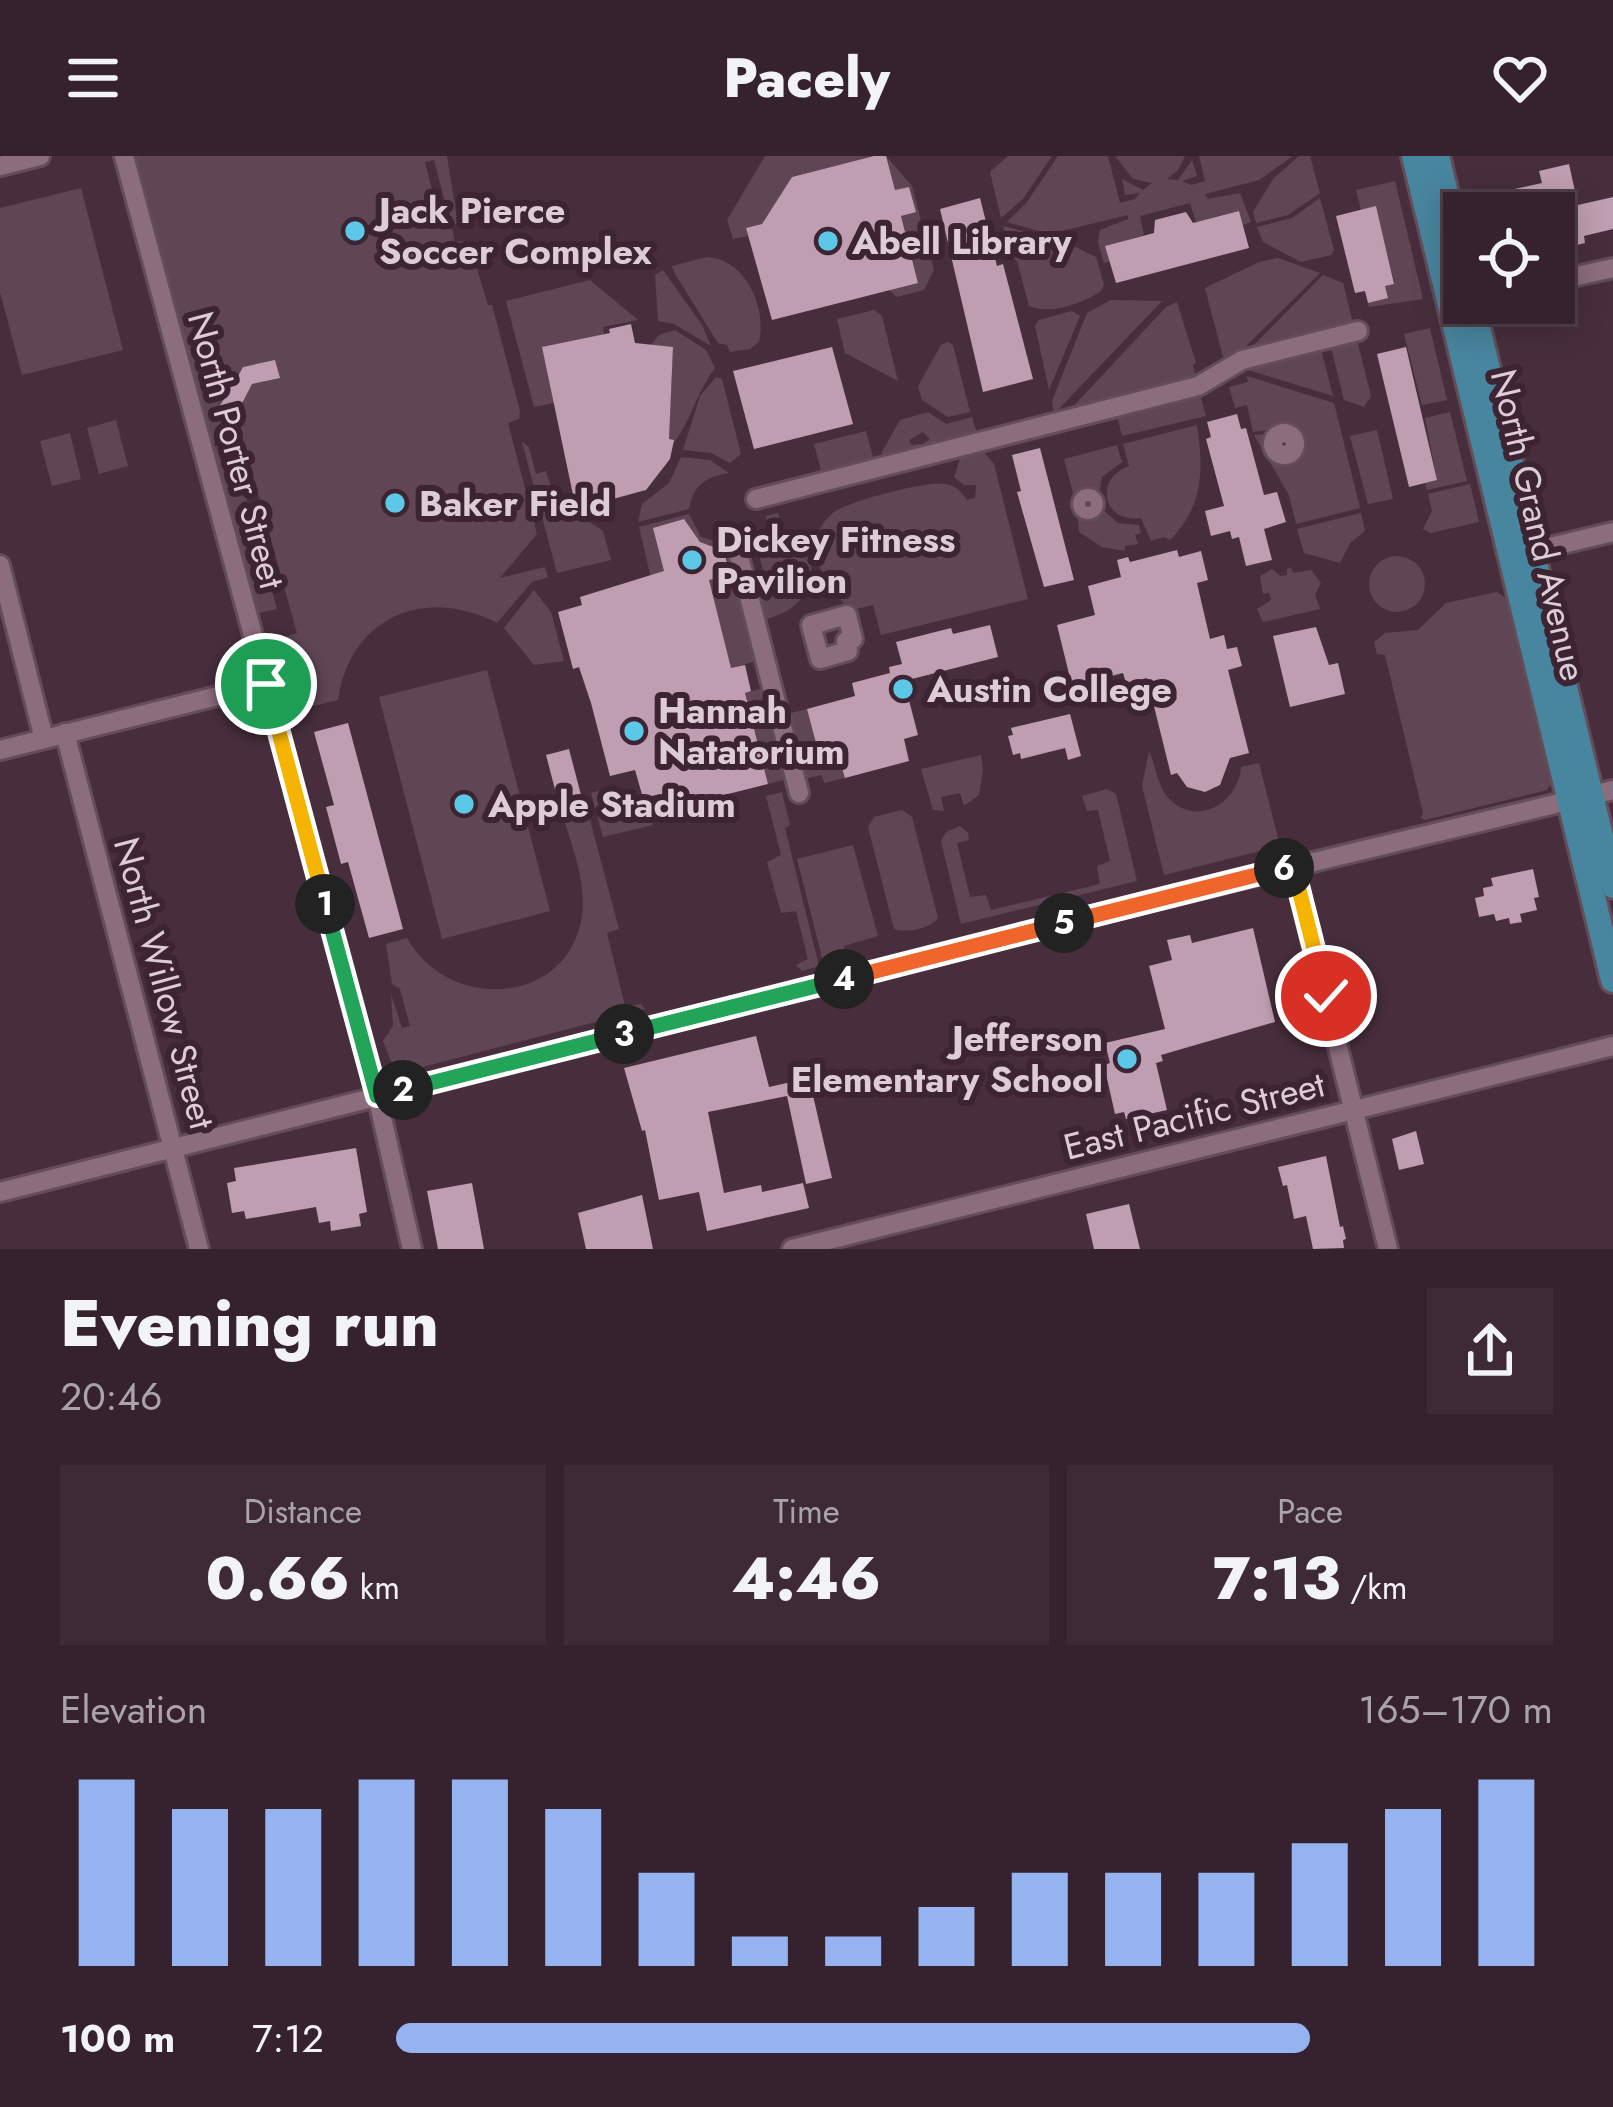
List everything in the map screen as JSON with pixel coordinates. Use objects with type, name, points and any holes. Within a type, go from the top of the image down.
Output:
[{"type":"main road","name":"North Grand Avenue","points":[[1414,156],[1443,245]]},
{"type":"main road","points":[[1437,156],[1446,192]]},
{"type":"main road","name":"North Grand Avenue","points":[[1467,324],[1521,554],[1613,886]]},
{"type":"main road","name":"North Grand Avenue","points":[[1590,795],[1613,980]]},
{"type":"street","points":[[0,166],[40,156]]},
{"type":"street","name":"North Porter Street","points":[[124,156],[377,1096],[412,1249]]},
{"type":"street","points":[[1575,276],[1613,268]]},
{"type":"street","points":[[756,499],[1198,386],[1242,360],[1358,331]]},
{"type":"street","points":[[1521,554],[1613,532]]},
{"type":"street","points":[[735,541],[799,793]]},
{"type":"street","points":[[0,565],[44,739]]},
{"type":"street","points":[[0,750],[266,684]]},
{"type":"street","name":"North Willow Street","points":[[65,733],[199,1249]]},
{"type":"street","points":[[0,1192],[1590,795]]},
{"type":"street","points":[[1293,866],[1388,1249]]},
{"type":"street","name":"East Pacific Street","points":[[792,1249],[1613,1046]]},
{"type":"shaded area","points":[[130,156],[447,156],[458,224],[451,225],[434,160],[425,162],[442,230],[452,228],[455,242],[463,241],[473,256],[488,305],[492,305],[520,411],[519,419],[508,423],[537,534],[500,578],[545,567],[548,577],[532,582],[497,623],[443,607],[395,616],[358,648],[345,671],[338,700],[298,710],[274,641],[297,633],[236,415],[252,384],[279,378],[275,361],[243,367],[237,378],[233,376],[220,396],[227,439],[210,444]]},
{"type":"shaded area","points":[[765,156],[874,156],[792,177],[762,224],[746,229],[748,236],[733,239],[727,220]]},
{"type":"shaded area","points":[[886,156],[912,186],[934,270],[924,290],[897,297],[889,290],[918,282],[901,216],[915,211],[909,187],[895,190]]},
{"type":"shaded area","points":[[1008,156],[1052,156],[1023,199],[1001,218],[990,172]]},
{"type":"shaded area","points":[[1058,156],[1108,156],[1120,203],[1140,193],[1125,195],[1122,179],[1143,190],[1152,183],[1133,179],[1115,156],[1185,156],[1167,179],[1178,180],[1192,160],[1197,176],[1182,181],[1191,185],[1205,181],[1199,156],[1293,156],[1259,180],[1205,194],[1208,199],[1240,193],[1251,222],[1243,225],[1239,211],[1196,222],[1190,203],[1140,216],[1144,235],[1106,246],[1110,261],[1104,263],[1100,230],[1128,215],[1049,234],[1007,222]]},
{"type":"shaded area","points":[[1299,156],[1310,156],[1320,193],[1288,215],[1256,223],[1253,212],[1273,179]]},
{"type":"shaded area","points":[[1395,181],[1423,299],[1369,307],[1368,303],[1387,298],[1385,286],[1394,283],[1376,207],[1361,210],[1356,190]]},
{"type":"shaded area","points":[[81,188],[123,350],[22,375],[0,292],[0,208]]},
{"type":"shaded area","points":[[1320,198],[1334,250],[1331,255],[1301,262],[1263,242],[1257,227],[1292,218]]},
{"type":"shaded area","points":[[1003,226],[1065,242],[1096,257],[1104,285],[1101,291],[1066,307],[1029,306]]},
{"type":"shaded area","points":[[707,257],[733,266],[751,288],[761,329],[759,342],[750,349],[730,352],[727,345],[718,343],[675,274],[672,266]]},
{"type":"shaded area","points":[[1278,258],[1320,273],[1240,352],[1223,357],[1205,288]]},
{"type":"shaded area","points":[[663,270],[702,325],[711,346],[674,324],[658,321],[655,275]]},
{"type":"shaded area","points":[[1323,275],[1343,283],[1353,323],[1249,350]]},
{"type":"shaded area","points":[[590,280],[638,320],[603,327],[604,334],[554,403],[534,407],[506,301]]},
{"type":"shaded area","points":[[1111,300],[1162,301],[1054,414],[1052,401],[1087,313]]},
{"type":"shaded area","points":[[1177,302],[1196,377],[1070,410],[1166,307]]},
{"type":"shaded area","points":[[874,310],[882,316],[898,381],[845,353],[837,319]]},
{"type":"shaded area","points":[[1072,311],[1080,316],[1049,390],[1035,326],[1039,320]]},
{"type":"shaded area","points":[[1430,328],[1447,400],[1422,405],[1404,334]]},
{"type":"shaded area","points":[[675,330],[706,350],[715,368],[673,444],[669,439],[673,347],[650,346],[659,335]]},
{"type":"shaded area","points":[[1357,340],[1371,396],[1364,407],[1344,400],[1331,347]]},
{"type":"shaded area","points":[[941,345],[953,345],[970,412],[948,417],[922,400],[918,386]]},
{"type":"shaded area","points":[[1321,349],[1333,396],[1245,369]]},
{"type":"shaded area","points":[[1247,376],[1334,403],[1360,508],[1296,524],[1289,495],[1254,435],[1281,433],[1273,444],[1283,455],[1292,452],[1295,441],[1281,428],[1253,432],[1247,405],[1235,408],[1229,387],[1248,382]]},
{"type":"shaded area","points":[[716,377],[722,379],[741,454],[730,463],[711,453],[683,450],[700,396]]},
{"type":"shaded area","points":[[1200,395],[1206,416],[1122,436],[1117,416]]},
{"type":"shaded area","points":[[928,412],[946,424],[972,417],[977,434],[924,448],[930,439],[923,432],[909,440],[921,449],[884,458],[882,452],[900,420]]},
{"type":"shaded area","points":[[1450,412],[1467,481],[1427,490],[1425,483],[1437,480],[1425,418]]},
{"type":"shaded area","points":[[116,420],[128,466],[99,474],[87,428]]},
{"type":"shaded area","points":[[1197,425],[1200,472],[1195,501],[1170,540],[1151,541],[1141,518],[1118,514],[1107,499],[1110,480],[1129,466],[1123,444]]},
{"type":"shaded area","points":[[1377,430],[1393,499],[1368,504],[1350,436]]},
{"type":"shaded area","points":[[866,431],[874,461],[822,474],[814,444]]},
{"type":"shaded area","points":[[70,433],[81,479],[52,486],[40,441]]},
{"type":"shaded area","points":[[522,442],[529,447],[536,474],[546,471],[561,503],[603,531],[611,560],[557,573]]},
{"type":"shaded area","points":[[1117,445],[1122,462],[1102,477],[1098,499],[1093,501],[1118,523],[1139,525],[1138,544],[1125,546],[1125,551],[1102,547],[1079,532],[1077,509],[1083,507],[1076,504],[1064,459]]},
{"type":"shaded area","points":[[217,446],[224,471],[238,468],[277,609],[255,614],[210,448]]},
{"type":"shaded area","points":[[983,451],[994,464],[1028,599],[881,635],[873,605],[848,611],[822,571],[815,554],[819,530],[843,507],[907,488],[946,484],[967,500],[975,498],[976,485],[964,485],[954,477],[961,456]]},
{"type":"shaded area","points":[[681,457],[710,460],[729,473],[702,483],[689,509],[638,522],[642,504],[669,483]]},
{"type":"shaded area","points":[[1470,484],[1479,522],[1431,533],[1423,529],[1432,511],[1428,494]]},
{"type":"shaded area","points":[[778,513],[784,533],[807,532],[811,576],[792,608],[763,620],[756,590],[767,586],[756,543],[772,538],[766,516]]},
{"type":"shaded area","points":[[1361,513],[1365,531],[1350,543],[1340,563],[1304,553],[1297,529]]},
{"type":"shaded area","points":[[689,514],[701,537],[727,545],[756,661],[731,668],[709,580],[731,574],[725,551],[700,542],[684,519],[654,528],[665,574],[651,578],[639,527]]},
{"type":"shaded area","points":[[1397,556],[1417,564],[1425,584],[1417,604],[1397,612],[1377,604],[1369,584],[1377,564]]},
{"type":"shaded area","points":[[1291,567],[1293,573],[1311,570],[1321,583],[1315,594],[1320,609],[1263,622],[1257,609],[1271,600],[1269,593],[1263,594],[1260,576],[1272,569],[1287,575]]},
{"type":"shaded area","points":[[534,590],[551,612],[564,661],[534,665],[504,628]]},
{"type":"shaded area","points":[[1497,592],[1508,600],[1551,784],[1547,790],[1425,820],[1385,655],[1377,654],[1374,642],[1385,633],[1418,630],[1446,603]]},
{"type":"shaded area","name":"Apple Stadium","points":[[487,670],[550,911],[442,939],[379,697]]},
{"type":"shaded area","points":[[763,688],[786,779],[768,784],[745,693]]},
{"type":"shaded area","points":[[807,709],[821,762],[839,758],[845,778],[824,783],[822,775],[804,779],[787,714]]},
{"type":"shaded area","points":[[1149,751],[1166,795],[1189,811],[1213,808],[1224,801],[1241,767],[1259,763],[1280,846],[1164,875],[1142,786]]},
{"type":"shaded area","points":[[981,755],[979,795],[964,806],[960,793],[941,797],[944,811],[933,810],[921,769]]},
{"type":"shaded area","points":[[615,786],[624,821],[651,814],[653,825],[603,837],[591,793]]},
{"type":"shaded area","points":[[1107,789],[1116,794],[1137,881],[961,924],[941,841],[946,832],[960,826],[968,833],[969,840],[957,843],[970,897],[986,895],[991,910],[1100,884],[1097,866],[1110,861],[1098,810],[1087,811],[1082,796]]},
{"type":"shaded area","points":[[782,792],[790,825],[785,828],[819,966],[802,971],[796,965],[808,959],[796,911],[781,913],[767,862],[781,855],[766,796]]},
{"type":"shaded area","points":[[585,801],[619,929],[607,933],[625,1006],[641,1004],[645,1009],[411,1070],[394,1069],[383,1041],[393,1026],[391,994],[402,1028],[410,1026],[400,989],[392,984],[386,944],[407,938],[426,962],[450,979],[477,988],[505,989],[531,982],[555,968],[572,946],[583,902],[577,861],[560,807]]},
{"type":"shaded area","points":[[902,810],[912,817],[938,918],[912,930],[894,929],[868,827],[874,817]]},
{"type":"shaded area","points":[[853,845],[878,936],[844,946],[846,960],[824,965],[797,859]]},
{"type":"building","name":"Abell Library","points":[[886,156],[895,190],[909,187],[916,212],[901,216],[918,283],[772,320],[746,228],[762,224],[792,177]]},
{"type":"building","points":[[1569,164],[1578,205],[1613,197],[1613,229],[1584,236],[1585,243],[1575,245],[1575,192],[1501,192],[1542,183],[1539,171]]},
{"type":"building","points":[[980,198],[1033,379],[983,392],[940,209]]},
{"type":"building","points":[[1376,206],[1394,284],[1385,286],[1388,298],[1368,303],[1365,291],[1355,293],[1336,216]]},
{"type":"building","points":[[1239,211],[1249,248],[1116,283],[1105,246],[1154,233],[1155,220],[1186,212],[1193,223]]},
{"type":"building","points":[[631,324],[635,343],[673,347],[670,459],[646,490],[576,509],[542,347]]},
{"type":"building","points":[[832,347],[853,424],[754,449],[733,371]]},
{"type":"building","points":[[1406,347],[1437,480],[1409,487],[1377,354]]},
{"type":"building","points":[[275,360],[280,378],[252,384],[236,415],[242,434],[227,438],[220,396],[243,367]]},
{"type":"building","points":[[1237,414],[1241,429],[1246,428],[1264,495],[1277,492],[1286,522],[1264,529],[1272,560],[1246,566],[1239,537],[1232,539],[1230,531],[1211,536],[1205,511],[1224,506],[1206,439],[1211,437],[1207,422]]},
{"type":"building","points":[[1040,448],[1074,580],[1044,587],[1017,492],[1021,491],[1012,455]]},
{"type":"building","points":[[684,519],[700,542],[724,551],[730,575],[709,580],[731,668],[745,665],[751,691],[745,693],[768,784],[664,810],[660,794],[643,798],[635,770],[610,776],[591,703],[579,667],[573,669],[558,612],[582,605],[580,597],[664,571],[653,528]]},
{"type":"building","points":[[1177,550],[1179,557],[1201,551],[1208,580],[1197,583],[1210,639],[1224,635],[1227,649],[1237,647],[1242,666],[1228,670],[1249,753],[1230,758],[1220,785],[1205,792],[1187,787],[1177,773],[1171,775],[1147,678],[1126,683],[1123,673],[1072,686],[1057,625],[1095,615],[1088,586],[1121,577],[1117,560],[1128,557],[1130,562]]},
{"type":"building","points":[[990,625],[998,657],[904,681],[918,735],[904,739],[909,761],[845,778],[839,758],[821,762],[807,709],[855,696],[852,683],[890,673],[889,667],[902,664],[896,642],[951,628],[953,634]]},
{"type":"building","points":[[1316,627],[1329,665],[1338,663],[1345,694],[1290,707],[1273,636]]},
{"type":"building","points":[[1070,714],[1081,756],[1068,760],[1065,748],[1021,759],[1020,753],[1013,755],[1011,728]]},
{"type":"building","points":[[348,723],[403,929],[369,938],[348,862],[341,864],[326,807],[334,805],[314,732]]},
{"type":"building","points":[[569,749],[581,795],[558,801],[546,755]]},
{"type":"building","points":[[1533,869],[1537,910],[1520,914],[1522,922],[1510,924],[1509,918],[1496,921],[1494,914],[1479,917],[1475,898],[1484,896],[1483,888],[1493,886],[1491,878]]},
{"type":"building","points":[[1253,928],[1275,1022],[1161,1055],[1163,1061],[1156,1063],[1167,1110],[1126,1119],[1124,1112],[1115,1114],[1104,1065],[1110,1063],[1105,1043],[1165,1029],[1149,966],[1172,960],[1167,940],[1190,935],[1192,943]]},
{"type":"building","points":[[756,1036],[769,1087],[809,1078],[832,1178],[806,1184],[787,1096],[708,1112],[724,1193],[761,1185],[762,1192],[803,1183],[809,1208],[707,1231],[699,1192],[659,1200],[645,1130],[624,1068]]},
{"type":"building","points":[[1416,1131],[1424,1164],[1399,1170],[1392,1139]]},
{"type":"building","points":[[356,1148],[367,1212],[359,1214],[361,1226],[331,1231],[330,1221],[319,1223],[316,1207],[246,1219],[244,1211],[232,1213],[227,1183],[236,1181],[234,1168]]},
{"type":"building","points":[[1326,1156],[1346,1239],[1344,1248],[1313,1249],[1306,1216],[1294,1219],[1278,1167]]},
{"type":"building","points":[[472,1183],[484,1249],[438,1249],[427,1191]]},
{"type":"building","points":[[642,1195],[653,1249],[586,1249],[578,1213]]},
{"type":"building","points":[[1129,1204],[1140,1249],[1094,1249],[1086,1214]]},
{"type":"place","name":"Jack Pierce Soccer Complex","points":[[355,231]]},
{"type":"place","name":"Abell Library","points":[[828,241]]},
{"type":"place","name":"Baker Field","points":[[395,503]]},
{"type":"place","name":"Dickey Fitness Pavilion","points":[[692,560]]},
{"type":"place","name":"Austin College","points":[[903,689]]},
{"type":"place","name":"Hannah Natatorium","points":[[634,731]]},
{"type":"place","name":"Apple Stadium","points":[[464,804]]},
{"type":"place","name":"Jefferson Elementary School","points":[[1127,1059]]},
{"type":"route","points":[[266,684],[377,1096],[1293,866],[1326,996]]}]
